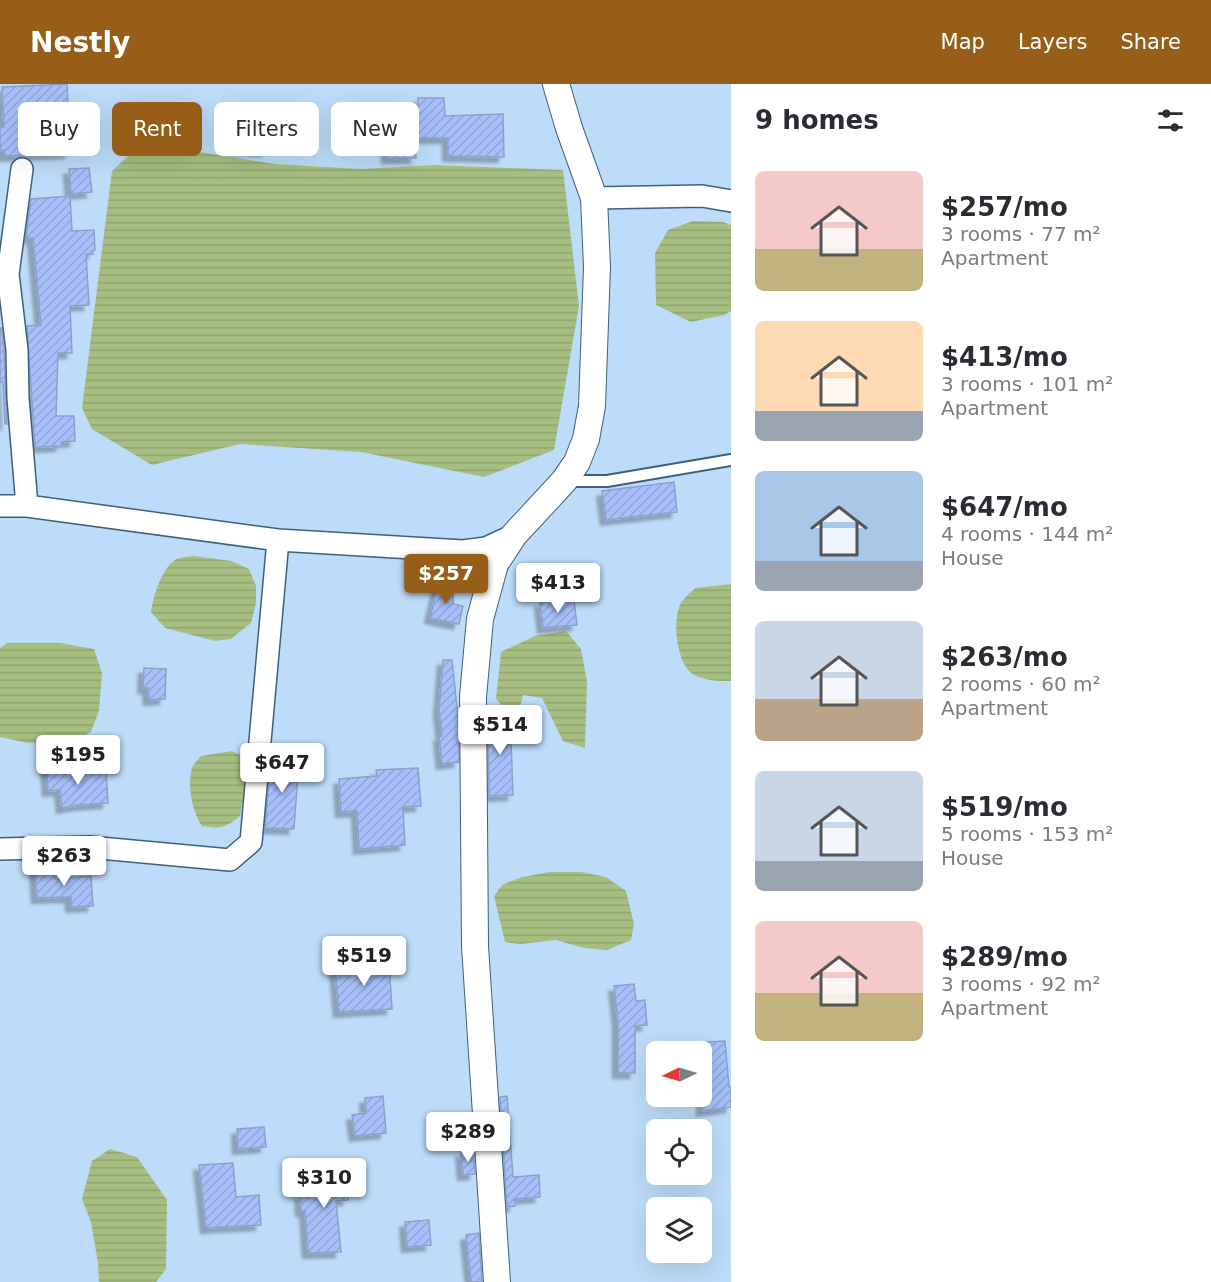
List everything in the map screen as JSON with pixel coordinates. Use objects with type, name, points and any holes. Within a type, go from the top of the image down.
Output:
[{"type":"street","points":[[497,1282],[475,946],[473,697],[480,619],[495,564],[514,536],[564,481],[577,462],[586,440],[592,406],[597,267],[594,198],[556,84]]},
{"type":"street","points":[[22,169],[8,274],[17,350],[18,398],[27,506]]},
{"type":"street","points":[[594,198],[702,196],[731,201]]},
{"type":"street","points":[[0,506],[27,506],[278,540],[463,550],[486,548],[514,536]]},
{"type":"street","points":[[0,849],[89,847],[230,860],[251,842],[278,540]]},
{"type":"lane","points":[[564,481],[607,481],[731,460]]},
{"type":"shaded area","points":[[202,152],[275,164],[361,169],[434,165],[563,170],[579,306],[554,450],[484,477],[361,452],[240,444],[152,465],[92,429],[82,408],[112,171],[128,156],[202,156]]},
{"type":"shaded area","points":[[693,221],[723,222],[731,225],[731,311],[724,315],[691,322],[656,305],[655,253],[668,230]]},
{"type":"shaded area","points":[[194,556],[231,561],[249,569],[256,586],[256,603],[251,623],[231,639],[215,641],[165,628],[151,612],[154,598],[168,566],[179,558]]},
{"type":"shaded area","points":[[731,584],[731,681],[717,681],[694,675],[684,663],[676,632],[681,603],[695,588]]},
{"type":"shaded area","points":[[566,631],[581,649],[587,681],[585,748],[563,741],[542,698],[523,695],[519,712],[505,709],[496,699],[501,652],[535,636]]},
{"type":"shaded area","points":[[7,643],[60,643],[94,649],[102,673],[99,711],[91,732],[73,741],[28,743],[0,737],[0,648]]},
{"type":"shaded area","points":[[232,751],[246,758],[249,763],[240,816],[223,827],[202,826],[191,798],[190,783],[193,766],[201,756]]},
{"type":"shaded area","points":[[550,872],[581,872],[606,877],[626,891],[634,924],[631,940],[607,950],[584,948],[556,940],[520,944],[505,942],[494,896],[502,885],[522,877]]},
{"type":"shaded area","points":[[110,1149],[137,1157],[167,1200],[166,1269],[156,1282],[99,1282],[91,1222],[82,1199],[92,1161]]},
{"type":"building","points":[[67,84],[68,102],[18,102],[18,155],[5,156],[4,150],[0,151],[0,127],[4,127],[2,87]]},
{"type":"building","points":[[418,98],[444,98],[445,116],[503,114],[504,157],[448,156],[448,138],[419,138]]},
{"type":"building","points":[[387,156],[416,156],[416,158],[387,158]]},
{"type":"building","points":[[89,168],[92,192],[71,194],[69,169]]},
{"type":"building","points":[[70,196],[72,231],[94,230],[95,250],[92,251],[93,254],[86,254],[89,305],[70,306],[72,353],[58,353],[56,416],[74,416],[75,441],[61,442],[61,446],[35,447],[27,326],[41,325],[33,238],[26,238],[31,199]]},
{"type":"building","points":[[0,328],[2,328],[4,351],[7,424],[5,424],[3,382],[0,382]]},
{"type":"building","points":[[674,482],[677,512],[606,520],[602,491]]},
{"type":"building","points":[[438,584],[453,584],[453,604],[463,606],[459,624],[430,618]]},
{"type":"building","points":[[574,600],[577,625],[543,628],[540,602]]},
{"type":"building","points":[[443,660],[452,660],[458,716],[459,762],[442,764],[439,710]]},
{"type":"building","points":[[144,668],[166,669],[165,699],[149,700],[148,688],[143,688]]},
{"type":"building","points":[[510,714],[513,795],[489,796],[488,715]]},
{"type":"building","points":[[271,759],[299,760],[294,829],[265,828]]},
{"type":"building","points":[[63,763],[64,772],[106,770],[108,803],[62,808],[60,790],[48,791],[46,764]]},
{"type":"building","points":[[418,768],[421,806],[403,807],[405,845],[359,849],[357,811],[341,812],[339,779],[377,776],[376,770]]},
{"type":"building","points":[[54,866],[55,879],[91,876],[93,906],[71,907],[71,897],[37,898],[35,867]]},
{"type":"building","points":[[389,962],[392,1009],[339,1012],[335,969],[348,968],[348,964]]},
{"type":"building","points":[[634,984],[636,1001],[645,1000],[647,1025],[635,1026],[635,1073],[618,1073],[618,1022],[614,986]]},
{"type":"building","points":[[725,1041],[729,1087],[731,1087],[731,1107],[702,1111],[702,1107],[712,1107],[712,1042]]},
{"type":"building","points":[[383,1096],[386,1133],[355,1136],[352,1115],[366,1113],[365,1098]]},
{"type":"building","points":[[507,1096],[513,1177],[539,1175],[540,1197],[514,1199],[515,1206],[507,1207],[500,1097]]},
{"type":"building","points":[[264,1127],[266,1147],[238,1149],[237,1129]]},
{"type":"building","points":[[473,1151],[475,1174],[463,1175],[461,1152]]},
{"type":"building","points":[[233,1163],[236,1197],[259,1195],[261,1225],[206,1228],[199,1165]]},
{"type":"building","points":[[347,1167],[348,1200],[336,1201],[341,1252],[308,1253],[305,1211],[301,1211],[300,1194],[309,1194],[307,1171]]},
{"type":"building","points":[[429,1220],[431,1245],[407,1247],[405,1222]]},
{"type":"building","points":[[479,1233],[482,1282],[471,1282],[466,1235]]}]
